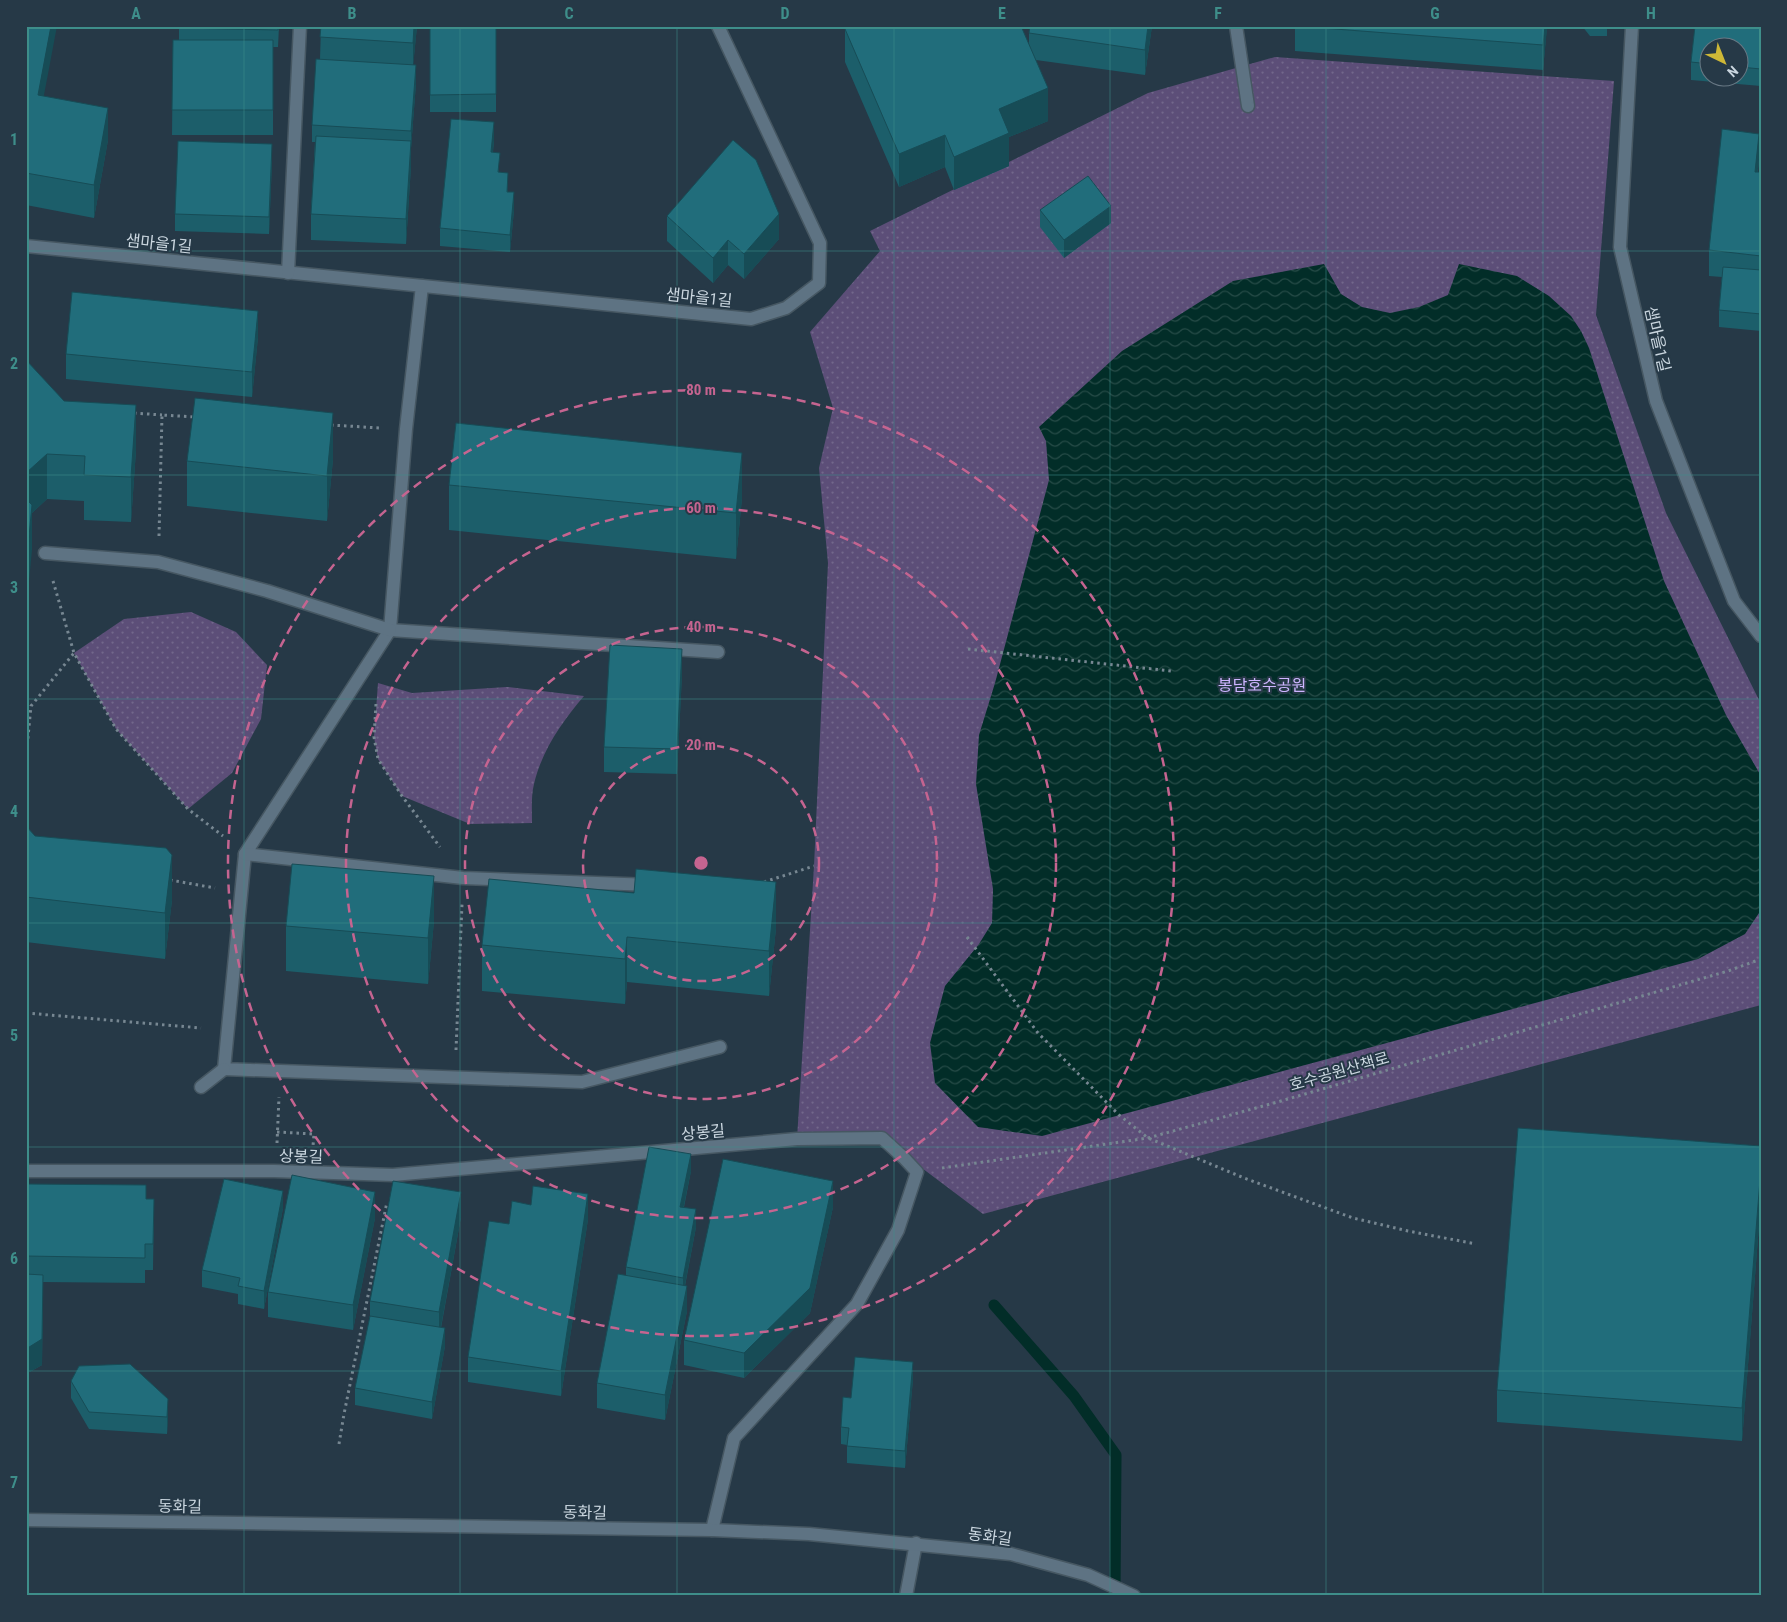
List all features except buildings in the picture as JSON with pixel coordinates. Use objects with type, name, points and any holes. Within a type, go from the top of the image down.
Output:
[{"type":"street","points":[[288,273],[300,26]]},
{"type":"street","name":"샘마을1길","points":[[26,246],[751,319],[786,308],[818,283],[820,243],[718,26]]},
{"type":"street","points":[[1236,26],[1248,106]]},
{"type":"street","name":"샘마을1길","points":[[1632,26],[1620,247],[1656,401],[1734,601],[1761,636]]},
{"type":"street","points":[[224,1070],[246,854],[390,630],[406,429],[422,286]]},
{"type":"street","points":[[45,553],[158,562],[267,591],[390,630],[718,652]]},
{"type":"street","points":[[246,854],[463,878],[667,886]]},
{"type":"street","points":[[201,1087],[224,1070],[582,1082],[720,1047]]},
{"type":"street","name":"상봉길","points":[[26,1171],[274,1171],[393,1175],[797,1139],[882,1138],[917,1172]]},
{"type":"street","points":[[712,1530],[734,1438],[857,1304],[898,1230],[917,1172]]},
{"type":"street","name":"동화길","points":[[26,1520],[712,1530],[809,1534],[1010,1554],[1088,1575],[1134,1596]]},
{"type":"street","points":[[906,1596],[916,1544]]},
{"type":"path","points":[[126,412],[201,417]]},
{"type":"path","points":[[158,562],[162,415]]},
{"type":"path","points":[[328,424],[406,429]]},
{"type":"path","points":[[45,553],[74,653],[116,729],[188,809],[246,854]]},
{"type":"path","points":[[968,648],[1171,670]]},
{"type":"path","points":[[26,758],[31,706],[74,653]]},
{"type":"path","points":[[376,701],[374,737],[378,759],[402,796],[463,878],[455,1078]]},
{"type":"path","points":[[762,883],[814,866]]},
{"type":"path","points":[[163,879],[241,892]]},
{"type":"path","points":[[967,937],[1038,1033],[1119,1115],[1148,1138],[1244,1178],[1353,1218],[1476,1244]]},
{"type":"path","name":"호수공원산책로","points":[[917,1172],[1148,1138],[1282,1101],[1728,971],[1761,959]]},
{"type":"path","points":[[26,1013],[227,1030]]},
{"type":"path","points":[[276,1147],[280,1072]]},
{"type":"path","points":[[277,1132],[314,1134],[313,1148]]},
{"type":"path","points":[[339,1444],[393,1175]]},
{"type":"green space","name":"봉담호수공원","points":[[1275,57],[1614,81],[1596,315],[1666,513],[1761,704],[1761,1005],[983,1214],[882,1138],[797,1139],[814,866],[828,563],[819,468],[833,408],[810,332],[880,251],[870,231],[1148,93]]},
{"type":"green space","points":[[191,612],[236,632],[267,665],[261,719],[232,773],[188,809],[116,729],[74,653],[124,619]]},
{"type":"green space","points":[[378,683],[412,693],[507,687],[584,696],[561,726],[542,760],[533,789],[532,823],[470,824],[402,796],[378,759],[374,737]]},
{"type":"water","points":[[1324,264],[1341,294],[1362,307],[1390,313],[1419,307],[1448,295],[1459,264],[1517,276],[1549,296],[1571,316],[1589,348],[1664,581],[1726,715],[1761,776],[1761,910],[1745,934],[1698,959],[1042,1136],[978,1127],[935,1083],[930,1043],[945,986],[979,944],[992,923],[993,889],[976,784],[979,735],[995,683],[1049,480],[1046,441],[1039,427],[1122,351],[1233,281]]},
{"type":"waterway","points":[[994,1305],[1074,1396],[1116,1455],[1115,1596]]}]
